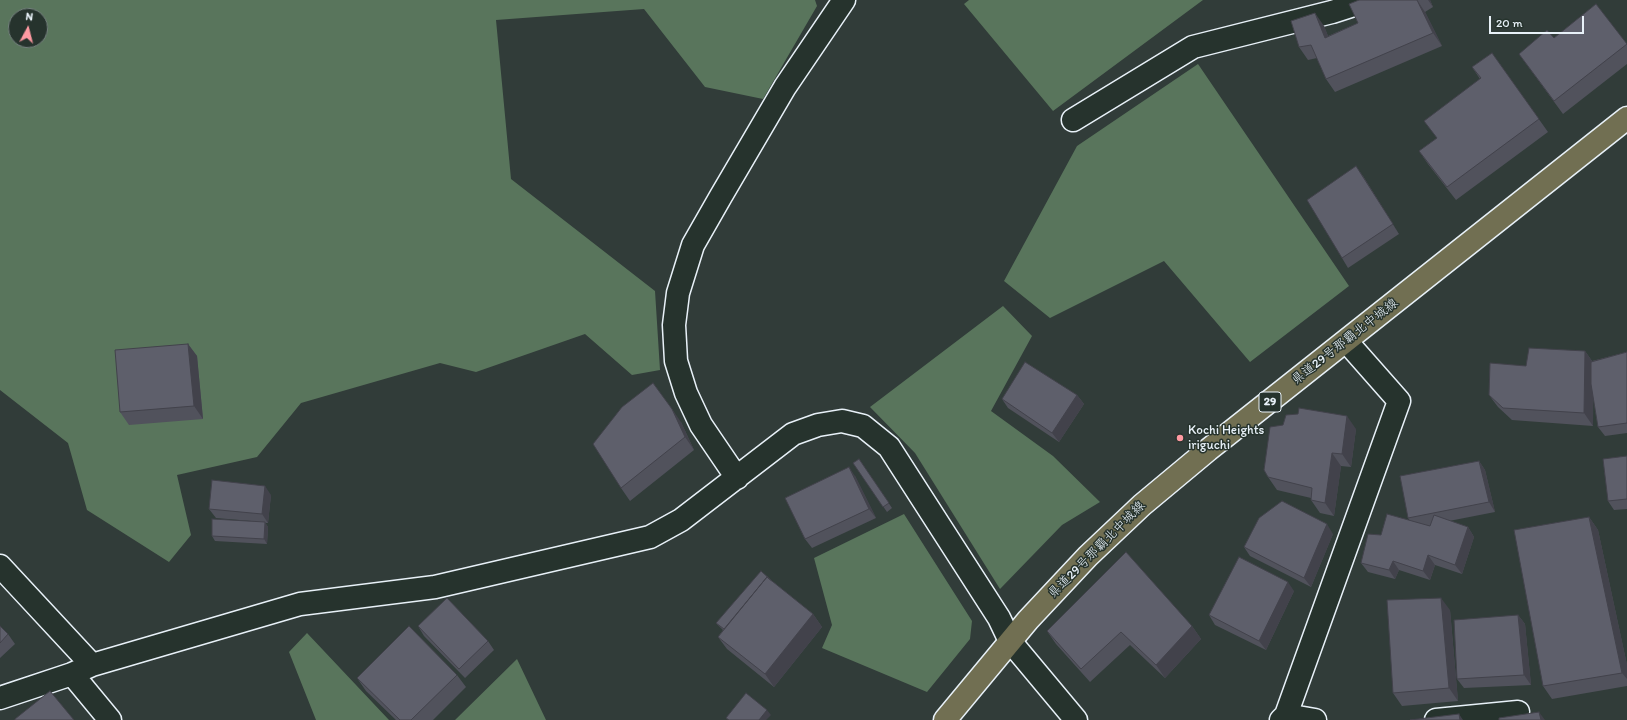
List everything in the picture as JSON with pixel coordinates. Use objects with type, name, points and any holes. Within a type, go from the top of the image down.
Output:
[{"type":"main road","name":"県道29号那覇北中城線","points":[[945,720],[1010,641],[1088,556],[1142,505],[1208,450],[1347,342],[1627,118]]},
{"type":"street","points":[[737,478],[701,425],[686,393],[676,361],[674,325],[678,294],[693,244],[785,87],[844,0]]},
{"type":"street","points":[[1074,120],[1193,47],[1332,12],[1369,0]]},
{"type":"street","points":[[1315,720],[1283,717],[1399,401],[1347,342]]},
{"type":"street","points":[[0,698],[72,674],[92,665],[300,604],[435,587],[650,537],[681,520],[793,434],[818,425],[842,421],[863,426],[889,447],[995,612],[1010,641],[1076,720]]},
{"type":"street","points":[[0,566],[92,665]]},
{"type":"street","points":[[72,674],[110,720]]},
{"type":"street","points":[[1436,720],[1518,712]]},
{"type":"green space","points":[[0,0],[815,0],[817,6],[763,99],[705,87],[644,9],[496,20],[511,179],[655,291],[660,370],[632,375],[585,334],[476,372],[440,363],[301,403],[257,457],[177,475],[191,535],[169,562],[87,510],[68,443],[0,390]]},
{"type":"green space","points":[[969,0],[1203,0],[1053,111],[964,4]]},
{"type":"green space","points":[[1198,64],[1349,286],[1250,362],[1164,261],[1050,318],[1004,281],[1077,146]]},
{"type":"green space","points":[[1003,306],[1032,336],[991,411],[1053,456],[1100,502],[1062,525],[1000,589],[915,453],[870,407]]},
{"type":"green space","points":[[904,514],[972,621],[970,639],[927,692],[822,648],[832,625],[814,558]]},
{"type":"green space","points":[[307,633],[389,720],[316,720],[289,652]]},
{"type":"green space","points":[[517,659],[546,720],[455,720]]},
{"type":"building","points":[[1359,0],[1417,0],[1433,33],[1326,79],[1311,45],[1299,47],[1291,21],[1315,13],[1325,38],[1358,23],[1349,4]]},
{"type":"building","points":[[1596,4],[1627,44],[1554,101],[1519,54],[1547,30],[1554,38]]},
{"type":"building","points":[[1492,53],[1539,119],[1447,187],[1419,151],[1437,138],[1424,121],[1481,78],[1472,67]]},
{"type":"building","points":[[1356,166],[1393,224],[1342,258],[1307,200]]},
{"type":"building","points":[[188,344],[194,406],[120,412],[115,350]]},
{"type":"building","points":[[1529,348],[1585,351],[1584,413],[1503,408],[1489,395],[1490,363],[1526,366]]},
{"type":"building","points":[[1627,352],[1627,423],[1598,427],[1591,384],[1591,362]]},
{"type":"building","points":[[1025,362],[1077,395],[1052,433],[1002,399]]},
{"type":"building","points":[[653,383],[672,409],[685,437],[621,488],[593,444],[622,407]]},
{"type":"building","points":[[1299,408],[1347,416],[1342,454],[1332,453],[1325,503],[1311,500],[1312,488],[1268,477],[1264,470],[1270,427],[1283,425],[1286,415],[1298,414]]},
{"type":"building","points":[[1627,456],[1627,499],[1608,501],[1603,459]]},
{"type":"building","points":[[859,459],[889,503],[883,507],[853,463]]},
{"type":"building","points":[[1479,461],[1489,502],[1408,518],[1400,476]]},
{"type":"building","points":[[849,467],[869,509],[805,539],[785,498]]},
{"type":"building","points":[[212,480],[265,486],[262,514],[209,509]]},
{"type":"building","points":[[1282,501],[1327,524],[1304,578],[1244,547],[1259,518]]},
{"type":"building","points":[[1387,514],[1430,526],[1434,515],[1468,527],[1455,565],[1428,555],[1423,571],[1393,561],[1389,570],[1361,563],[1368,534],[1381,535]]},
{"type":"building","points":[[1589,517],[1622,673],[1543,686],[1514,530]]},
{"type":"building","points":[[212,519],[265,522],[264,539],[212,536]]},
{"type":"building","points":[[1126,552],[1192,626],[1156,665],[1121,632],[1081,669],[1047,631]]},
{"type":"building","points":[[1239,557],[1288,582],[1259,641],[1209,615]]},
{"type":"building","points":[[761,571],[772,581],[767,577],[724,629],[716,623]]},
{"type":"building","points":[[767,577],[813,614],[765,674],[718,637]]},
{"type":"building","points":[[447,598],[488,641],[459,669],[418,626]]},
{"type":"building","points":[[1441,598],[1449,688],[1393,693],[1387,600]]},
{"type":"building","points":[[1518,615],[1524,675],[1457,679],[1454,620]]},
{"type":"building","points":[[0,626],[8,634],[0,643]]},
{"type":"building","points":[[409,626],[457,675],[411,720],[400,720],[357,678]]},
{"type":"building","points":[[50,691],[74,720],[15,720],[15,719]]},
{"type":"building","points":[[746,693],[767,710],[759,720],[729,720],[726,718]]},
{"type":"building","points":[[1539,712],[1541,720],[1499,720],[1499,718]]},
{"type":"building","points":[[1459,714],[1460,720],[1410,720]]},
{"type":"place","name":"Kochi Heights iriguchi","points":[[1180,438]]}]
